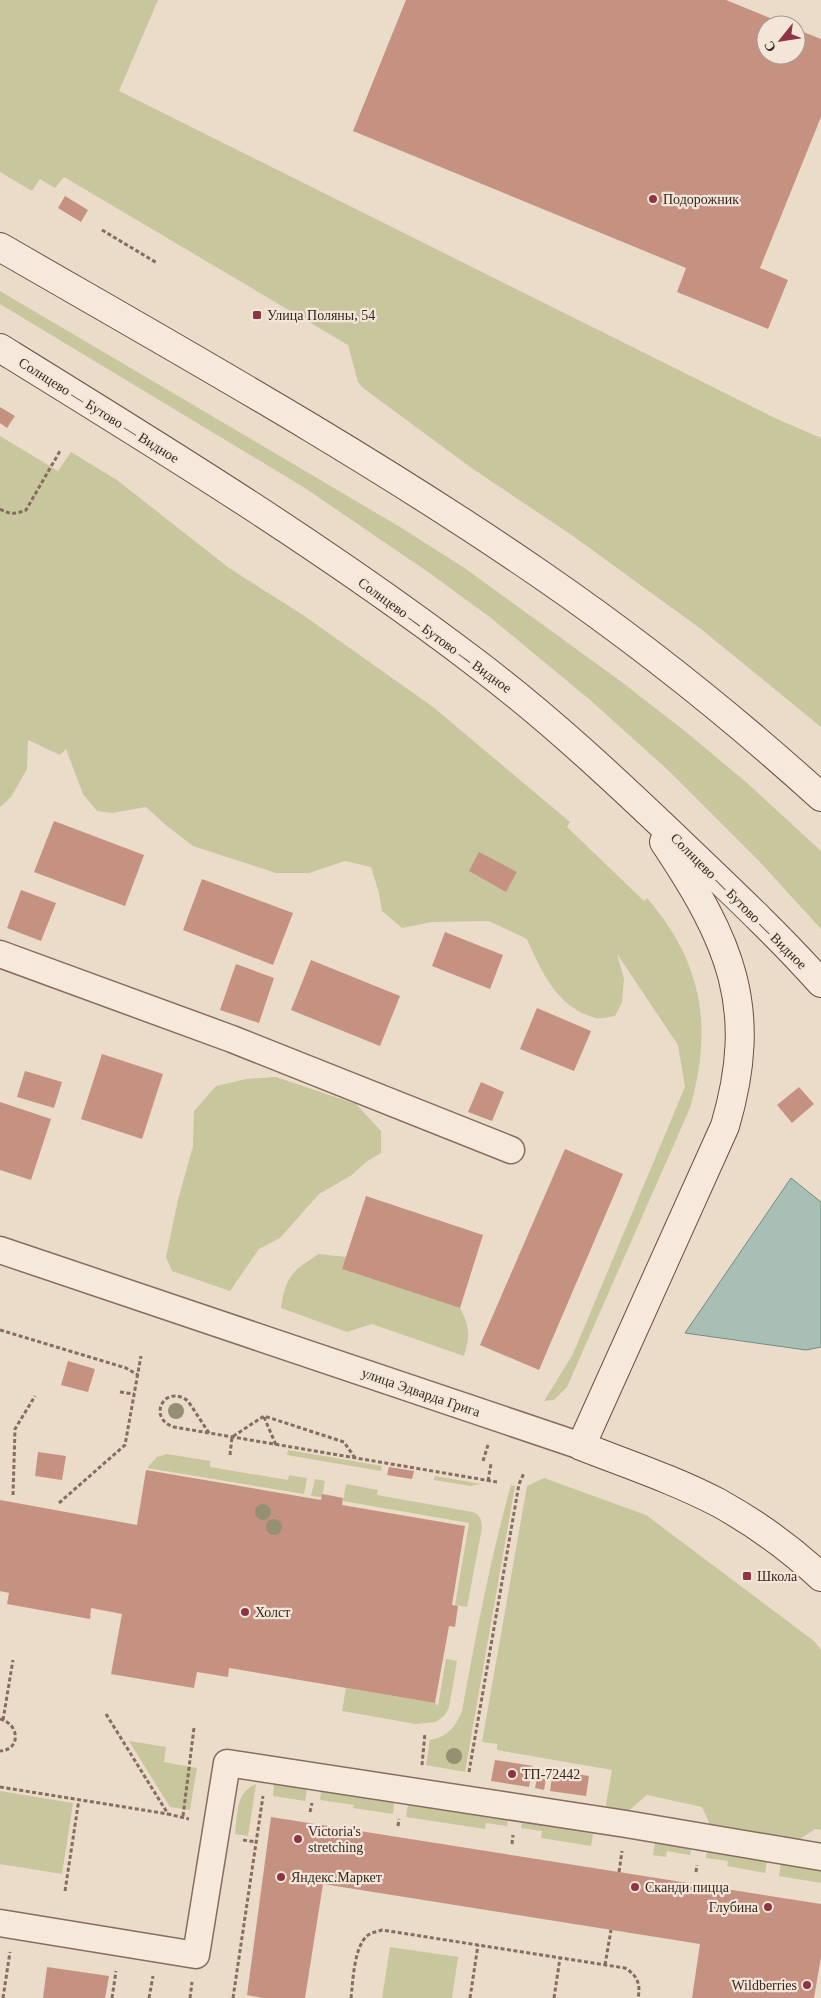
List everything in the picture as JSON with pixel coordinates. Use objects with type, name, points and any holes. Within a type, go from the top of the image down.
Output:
[{"type":"main road","points":[[0,247],[333,441],[541,575],[632,641],[744,730],[821,797]]},
{"type":"main road","name":"Солнцево — Бутово — Видное","points":[[0,348],[293,533],[477,663],[549,721],[608,773],[726,886],[821,983]]},
{"type":"main road","points":[[581,1446],[725,1126],[737,1077],[740,1032],[732,973],[713,922],[690,881],[655,829],[608,773]]},
{"type":"main road","name":"улица Эдварда Грига","points":[[581,1446],[651,1473],[719,1503],[753,1524],[789,1550],[821,1577]]},
{"type":"street","points":[[0,954],[232,1039],[511,1150]]},
{"type":"street","name":"улица Эдварда Грига","points":[[0,1250],[581,1446]]},
{"type":"street","points":[[0,1923],[196,1954],[227,1763],[554,1813],[821,1858]]},
{"type":"path","points":[[102,230],[157,262]]},
{"type":"path","points":[[0,509],[8,514],[18,514],[26,510],[60,451]]},
{"type":"path","points":[[0,1330],[126,1368],[138,1375]]},
{"type":"path","points":[[59,1503],[125,1446],[141,1356]]},
{"type":"path","points":[[120,1392],[134,1394]]},
{"type":"path","points":[[209,1433],[188,1401],[184,1398],[175,1395],[170,1396],[162,1403],[160,1413],[164,1422],[169,1425],[209,1433],[496,1482]]},
{"type":"path","points":[[12,1495],[15,1429],[35,1396]]},
{"type":"path","points":[[232,1437],[264,1416]]},
{"type":"path","points":[[264,1416],[276,1444]]},
{"type":"path","points":[[264,1416],[344,1442],[356,1458]]},
{"type":"path","points":[[230,1455],[232,1437]]},
{"type":"path","points":[[488,1481],[491,1464]]},
{"type":"path","points":[[468,1777],[520,1484],[524,1473]]},
{"type":"path","points":[[0,1751],[9,1748],[16,1735],[9,1722],[1,1719],[13,1660]]},
{"type":"path","points":[[106,1714],[168,1814]]},
{"type":"path","points":[[0,1787],[183,1816],[194,1728]]},
{"type":"path","points":[[423,1762],[425,1733]]},
{"type":"path","points":[[233,1998],[268,1769]]},
{"type":"path","points":[[65,1891],[75,1809],[79,1799]]},
{"type":"path","points":[[351,1998],[358,1949],[362,1941],[369,1934],[382,1930],[625,1968],[633,1973],[638,1981],[638,1998]]},
{"type":"path","points":[[606,1965],[612,1930]]},
{"type":"path","points":[[470,1998],[478,1945]]},
{"type":"path","points":[[554,1998],[560,1958]]},
{"type":"path","points":[[3,1998],[9,1961]]},
{"type":"shaded area","points":[[0,0],[158,0],[119,91],[777,419],[821,438],[821,727],[701,629],[573,536],[473,469],[363,388],[358,382],[348,345],[64,177],[55,188],[40,179],[32,191],[0,172]]},
{"type":"shaded area","points":[[0,291],[400,527],[466,569],[623,683],[746,782],[821,851],[821,929],[759,861],[669,771],[589,699],[491,618],[431,574],[305,488],[0,304]]},
{"type":"shaded area","points":[[0,436],[58,471],[71,452],[117,480],[229,568],[303,615],[433,707],[570,822],[567,827],[644,901],[647,898],[666,922],[681,947],[698,997],[701,1023],[701,1050],[690,1108],[567,1387],[554,1400],[544,1401],[573,1354],[685,1087],[678,1045],[617,954],[624,979],[622,1002],[615,1016],[596,1018],[571,1006],[552,987],[538,964],[527,939],[489,921],[432,922],[402,928],[382,911],[371,867],[345,861],[309,873],[276,873],[193,846],[146,807],[112,813],[97,811],[83,794],[66,749],[60,755],[28,740],[27,769],[11,797],[0,807]]},
{"type":"shaded area","points":[[276,1077],[356,1104],[381,1131],[381,1153],[366,1162],[352,1175],[319,1194],[280,1238],[259,1249],[230,1291],[172,1271],[166,1257],[178,1200],[193,1146],[194,1111],[216,1086],[246,1079]]},
{"type":"shaded area","points":[[791,1178],[821,1202],[821,1347],[806,1350],[685,1333]]},
{"type":"shaded area","points":[[319,1254],[346,1257],[342,1269],[460,1308],[468,1331],[464,1356],[372,1324],[347,1332],[281,1308],[285,1288],[292,1275],[302,1265]]},
{"type":"shaded area","points":[[288,1450],[382,1466],[381,1471],[287,1455]]},
{"type":"shaded area","points":[[167,1454],[210,1461],[210,1467],[288,1480],[289,1475],[307,1478],[304,1494],[147,1468],[157,1457]]},
{"type":"shaded area","points":[[435,1476],[481,1484],[470,1486],[434,1480]]},
{"type":"shaded area","points":[[544,1478],[646,1515],[814,1641],[821,1650],[821,1830],[815,1829],[796,1842],[712,1829],[702,1807],[647,1795],[626,1813],[605,1810],[612,1770],[497,1750],[497,1744],[482,1742],[527,1486]]},
{"type":"shaded area","points":[[315,1479],[325,1481],[322,1497],[311,1496]]},
{"type":"shaded area","points":[[346,1484],[378,1490],[377,1495],[472,1512],[479,1516],[482,1528],[467,1607],[455,1605],[469,1523],[343,1501]]},
{"type":"shaded area","points":[[511,1485],[515,1486],[465,1772],[426,1765],[430,1740],[446,1734],[457,1722],[462,1711],[490,1569]]},
{"type":"shaded area","points":[[446,1659],[457,1661],[449,1707],[445,1715],[436,1722],[416,1724],[342,1711],[346,1688],[435,1703],[438,1706]]},
{"type":"shaded area","points":[[129,1741],[166,1747],[164,1762],[197,1768],[190,1810],[170,1807]]},
{"type":"shaded area","points":[[256,1784],[248,1836],[235,1834],[237,1811],[241,1798],[249,1788]]},
{"type":"shaded area","points":[[274,1784],[307,1789],[305,1801],[273,1796]]},
{"type":"shaded area","points":[[0,1791],[73,1803],[62,1874],[0,1864]]},
{"type":"shaded area","points":[[321,1791],[394,1803],[393,1814],[353,1808],[354,1805],[320,1800]]},
{"type":"shaded area","points":[[408,1804],[508,1820],[507,1826],[486,1823],[485,1829],[406,1817]]},
{"type":"shaded area","points":[[522,1823],[593,1834],[591,1846],[541,1838],[542,1831],[521,1828]]},
{"type":"shaded area","points":[[655,1843],[691,1849],[690,1855],[667,1851],[666,1857],[653,1855]]},
{"type":"shaded area","points":[[707,1850],[767,1861],[765,1873],[727,1866],[728,1861],[706,1858]]},
{"type":"shaded area","points":[[781,1864],[821,1871],[821,1883],[779,1876]]},
{"type":"shaded area","points":[[390,1947],[458,1957],[452,1998],[382,1998]]},
{"type":"building","name":"Подорожник","points":[[406,0],[726,0],[763,15],[756,15],[756,65],[806,65],[806,33],[821,39],[821,117],[760,268],[788,280],[768,329],[677,292],[686,268],[353,131]]},
{"type":"building","points":[[65,196],[88,210],[81,222],[58,208]]},
{"type":"building","points":[[0,407],[15,416],[7,428],[0,423]]},
{"type":"building","points":[[54,821],[144,855],[125,906],[34,872]]},
{"type":"building","points":[[479,852],[517,872],[506,892],[469,871]]},
{"type":"building","points":[[202,879],[293,913],[273,965],[183,930]]},
{"type":"building","points":[[21,890],[56,903],[41,941],[7,928]]},
{"type":"building","points":[[445,932],[503,955],[490,989],[432,966]]},
{"type":"building","points":[[311,960],[400,996],[380,1046],[291,1010]]},
{"type":"building","points":[[236,964],[274,978],[259,1023],[220,1010]]},
{"type":"building","points":[[537,1008],[591,1031],[574,1071],[520,1049]]},
{"type":"building","points":[[102,1054],[163,1074],[142,1139],[81,1119]]},
{"type":"building","points":[[25,1071],[62,1082],[54,1108],[17,1097]]},
{"type":"building","points":[[481,1082],[504,1092],[492,1121],[468,1112]]},
{"type":"building","points":[[799,1087],[814,1104],[792,1123],[777,1105]]},
{"type":"building","points":[[0,1102],[51,1119],[31,1180],[0,1170]]},
{"type":"building","points":[[565,1149],[623,1174],[539,1370],[480,1345]]},
{"type":"building","points":[[366,1196],[483,1235],[460,1308],[342,1269]]},
{"type":"building","points":[[68,1361],[95,1369],[88,1392],[61,1385]]},
{"type":"building","points":[[38,1452],[66,1456],[62,1480],[35,1476]]},
{"type":"building","points":[[389,1467],[414,1471],[412,1479],[387,1475]]},
{"type":"building","points":[[146,1470],[321,1500],[322,1494],[328,1495],[343,1498],[342,1505],[465,1526],[452,1605],[458,1606],[455,1627],[449,1626],[435,1703],[229,1668],[228,1677],[197,1672],[194,1688],[111,1674],[122,1614],[91,1608],[90,1619],[7,1604],[9,1593],[0,1591],[0,1500],[137,1525]]},
{"type":"building","name":"ТП-72442","points":[[495,1760],[533,1766],[529,1787],[491,1781]]},
{"type":"building","points":[[553,1770],[589,1776],[586,1796],[550,1791]]},
{"type":"building","points":[[537,1778],[546,1779],[544,1790],[535,1788]]},
{"type":"building","points":[[271,1817],[821,1904],[821,1957],[814,1998],[692,1998],[700,1944],[323,1884],[305,1998],[263,1998],[247,1995]]},
{"type":"building","points":[[47,1967],[109,1976],[105,1998],[43,1998]]},
{"type":"place","name":"Подорожник","points":[[653,199]]},
{"type":"place","name":"Улица Поляны, 54","points":[[257,315]]},
{"type":"place","name":"Школа","points":[[747,1576]]},
{"type":"place","name":"Холст","points":[[245,1612]]},
{"type":"place","name":"ТП-72442","points":[[512,1774]]},
{"type":"place","name":"Victoria's stretching","points":[[298,1839]]},
{"type":"place","name":"Яндекс.Маркет","points":[[281,1877]]},
{"type":"place","name":"Сканди пицца","points":[[635,1887]]},
{"type":"place","name":"Глубина","points":[[768,1907]]},
{"type":"place","name":"Wildberries","points":[[807,1985]]}]
